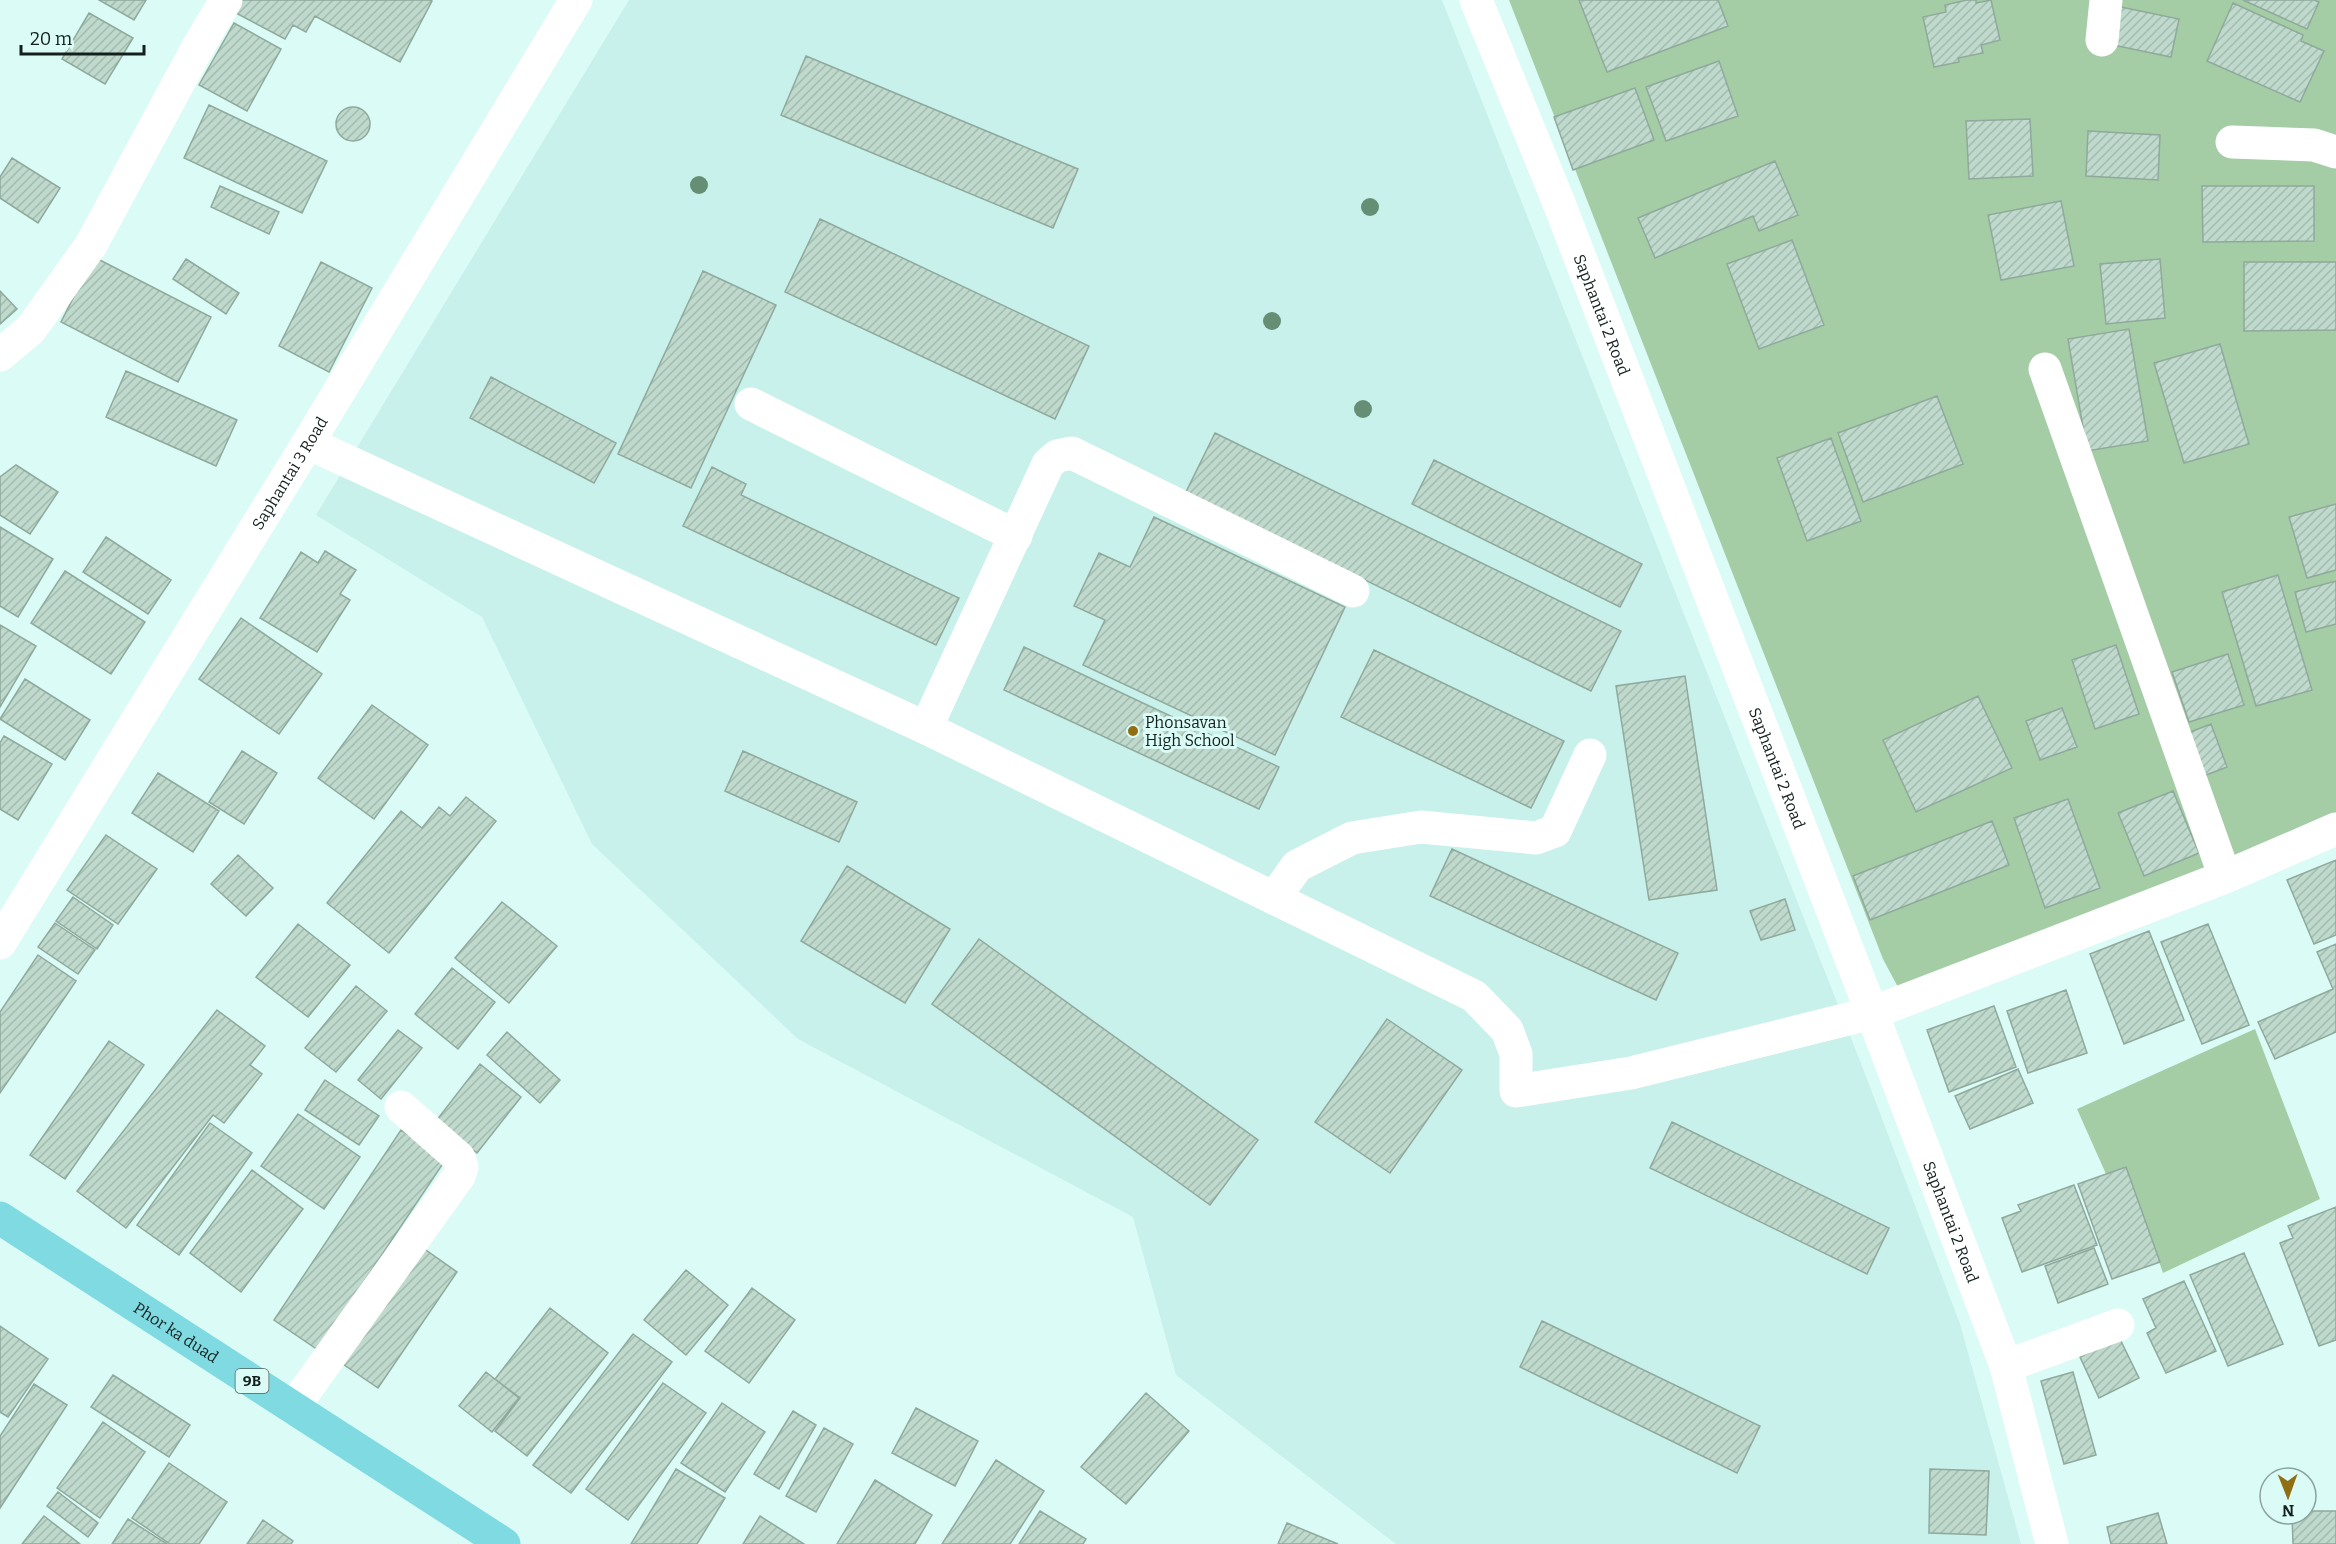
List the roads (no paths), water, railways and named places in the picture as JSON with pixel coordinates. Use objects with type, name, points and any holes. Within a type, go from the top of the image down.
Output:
[{"type":"main road","name":"Phor ka duad","points":[[0,1218],[504,1544]]},
{"type":"street","points":[[0,355],[32,329],[91,245],[198,47],[226,0]]},
{"type":"street","name":"Saphantai 3 Road","points":[[0,943],[308,443],[576,0]]},
{"type":"street","name":"Saphantai 2 Road","points":[[1476,0],[1557,198],[2006,1365],[2052,1544]]},
{"type":"street","points":[[2102,40],[2106,0]]},
{"type":"street","points":[[2232,142],[2314,145],[2336,152]]},
{"type":"street","points":[[2045,369],[2225,877]]},
{"type":"street","points":[[751,404],[1016,536]]},
{"type":"street","points":[[308,443],[926,728],[1474,996],[1507,1030],[1516,1054],[1516,1091],[1632,1073],[1872,1013],[2225,877],[2336,829]]},
{"type":"street","points":[[926,728],[1048,464],[1057,456],[1072,453],[1353,591]]},
{"type":"street","points":[[1274,898],[1297,866],[1352,838],[1421,828],[1536,838],[1555,831],[1590,755]]},
{"type":"street","points":[[293,1408],[459,1176],[462,1167],[459,1158],[401,1107]]},
{"type":"street","points":[[2006,1365],[2118,1325]]},
{"type":"place","name":"Phonsavan High School","points":[[1133,731]]}]
